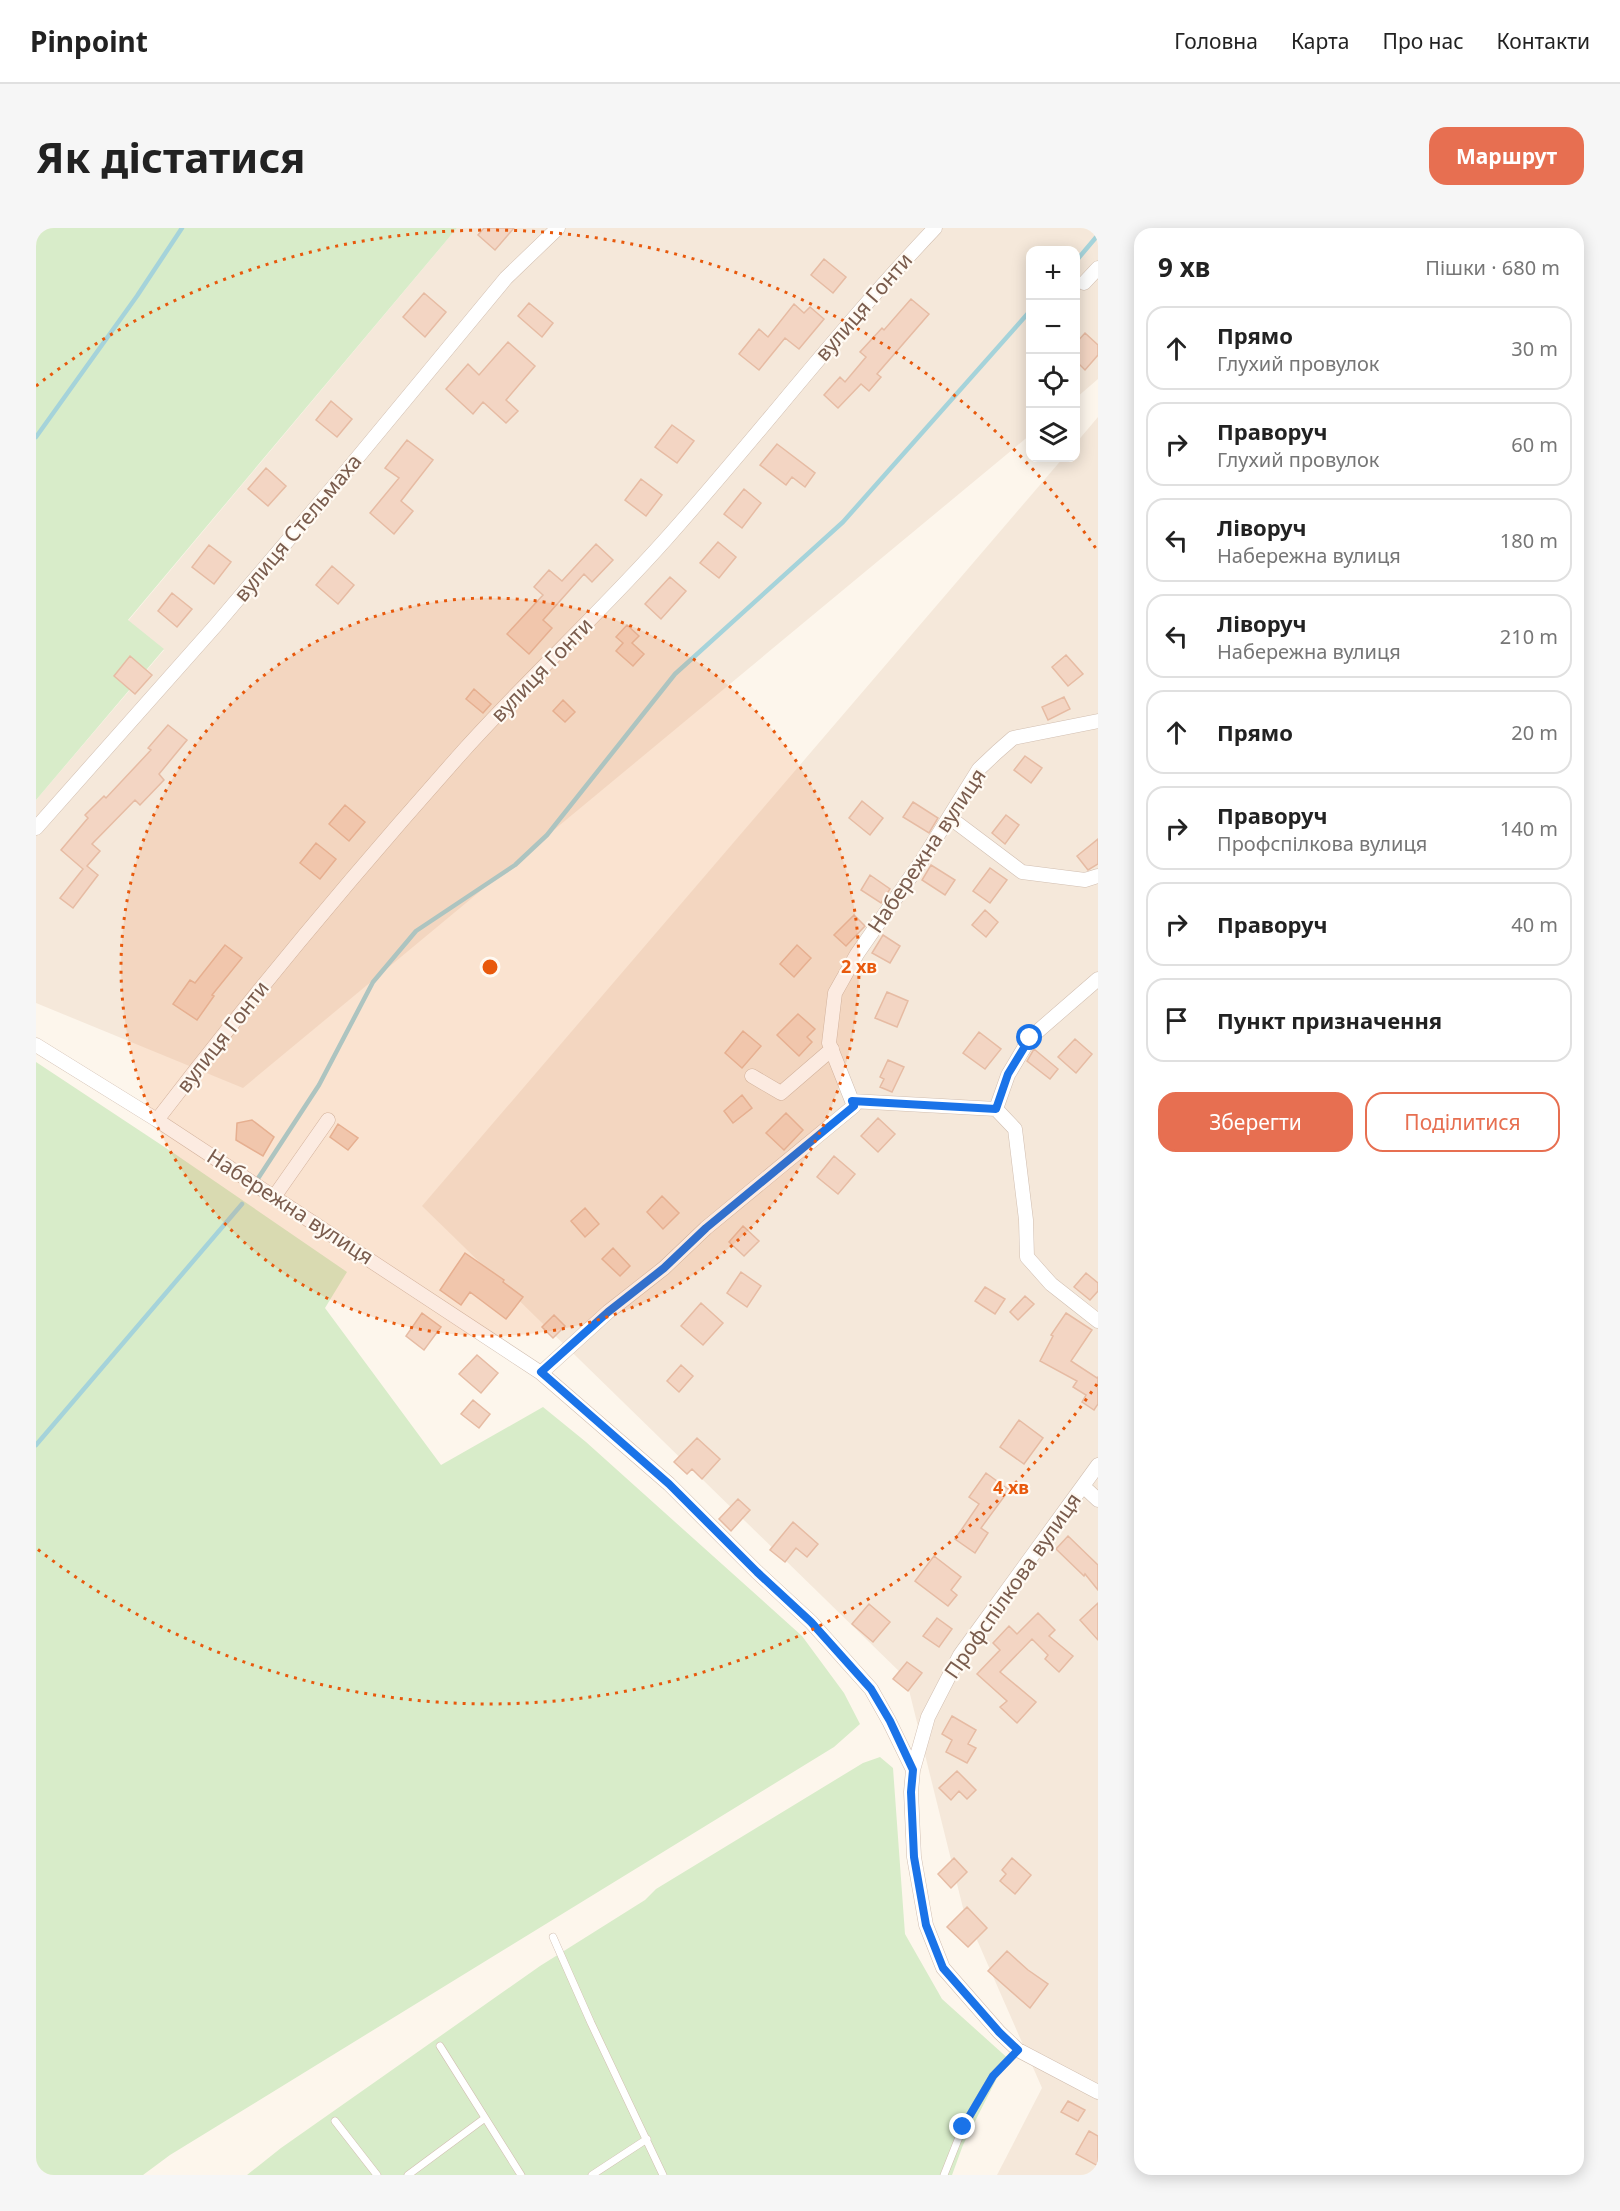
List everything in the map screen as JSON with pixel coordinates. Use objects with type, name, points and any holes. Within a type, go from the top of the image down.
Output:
[{"type":"street","name":"вулиця Стельмаха","points":[[36,828],[246,590],[506,278],[558,228]]},
{"type":"street","name":"вулиця Гонти","points":[[158,1120],[232,1022],[466,747],[665,540],[830,344],[935,228]]},
{"type":"street","points":[[1084,283],[1098,268]]},
{"type":"street","name":"Набережна вулиця","points":[[852,1101],[829,1043],[835,993],[857,954],[910,878],[980,769],[1012,738],[1098,721]]},
{"type":"street","points":[[949,817],[1022,872],[1085,880],[1098,876]]},
{"type":"street","points":[[996,1109],[1008,1074],[1030,1038],[1098,980]]},
{"type":"street","name":"Набережна вулиця","points":[[36,1046],[158,1120],[541,1372],[669,1484],[811,1622],[871,1689],[890,1721],[913,1770]]},
{"type":"street","points":[[752,1076],[781,1093],[832,1050]]},
{"type":"street","points":[[541,1372],[608,1312],[664,1268],[706,1228],[854,1106],[852,1101],[996,1109],[1015,1129],[1026,1220],[1027,1257],[1051,1284],[1098,1321]]},
{"type":"street","points":[[274,1197],[328,1120]]},
{"type":"street","name":"Профспілкова вулиця","points":[[1098,1465],[960,1655],[928,1717],[913,1770],[911,1792],[914,1857],[926,1925],[943,1968],[999,2032],[1018,2050],[1098,2092]]},
{"type":"street","points":[[1083,1486],[1098,1500]]},
{"type":"lane","points":[[553,1937],[663,2175]]},
{"type":"lane","points":[[440,2046],[520,2175]]},
{"type":"lane","points":[[944,2175],[969,2116],[993,2076],[1018,2050]]},
{"type":"lane","points":[[408,2175],[485,2118]]},
{"type":"lane","points":[[335,2121],[377,2175]]},
{"type":"lane","points":[[592,2175],[646,2139]]},
{"type":"shaded area","points":[[457,228],[1098,228],[1098,379],[1080,395],[1080,246],[1026,246],[1026,438],[243,1088],[36,1003],[36,800],[164,650],[128,621]]},
{"type":"shaded area","points":[[1098,417],[1098,2175],[997,2175],[1042,2088],[963,1908],[906,1678],[422,1206],[1060,462],[1080,462],[1080,438]]},
{"type":"green space","points":[[36,228],[457,228],[128,620],[164,649],[36,800]]},
{"type":"green space","points":[[36,1062],[347,1272],[325,1308],[441,1465],[543,1407],[586,1442],[802,1636],[844,1693],[860,1724],[834,1747],[170,2155],[143,2175],[36,2175]]},
{"type":"green space","points":[[880,1757],[893,1768],[905,1934],[942,1999],[1012,2062],[999,2074],[963,2145],[952,2175],[247,2175],[281,2148],[540,1966],[645,1900],[656,1889],[863,1763]]},
{"type":"building","points":[[484,228],[514,228],[495,250],[478,235]]},
{"type":"building","points":[[824,259],[846,277],[833,293],[811,275]]},
{"type":"building","points":[[424,293],[446,312],[425,337],[403,317]]},
{"type":"building","points":[[911,299],[929,314],[877,374],[881,377],[869,391],[861,384],[838,408],[824,395],[840,377],[845,382],[866,357],[860,352],[882,328],[884,330]]},
{"type":"building","points":[[529,303],[553,323],[542,337],[518,316]]},
{"type":"building","points":[[794,304],[804,313],[810,307],[824,319],[799,349],[785,338],[759,370],[739,354],[759,329],[768,337]]},
{"type":"building","points":[[1085,333],[1098,345],[1098,355],[1085,370],[1080,365],[1080,339]]},
{"type":"building","points":[[508,342],[535,366],[506,400],[518,411],[506,423],[483,402],[473,414],[446,389],[468,364],[479,375]]},
{"type":"building","points":[[331,401],[352,419],[337,437],[316,420]]},
{"type":"building","points":[[672,425],[694,441],[677,463],[655,447]]},
{"type":"building","points":[[407,440],[433,460],[401,501],[413,511],[394,534],[370,513],[399,478],[385,468]]},
{"type":"building","points":[[777,444],[815,473],[805,487],[792,477],[786,485],[760,465]]},
{"type":"building","points":[[266,468],[286,486],[268,506],[248,489]]},
{"type":"building","points":[[641,479],[662,495],[646,516],[625,500]]},
{"type":"building","points":[[744,489],[761,503],[742,528],[724,514]]},
{"type":"building","points":[[718,542],[736,557],[719,578],[700,563]]},
{"type":"building","points":[[596,544],[613,560],[592,582],[584,574],[543,620],[552,628],[529,654],[507,634],[543,595],[534,587],[549,570],[562,581]]},
{"type":"building","points":[[209,545],[231,562],[214,584],[192,567]]},
{"type":"building","points":[[332,566],[354,585],[338,604],[316,585]]},
{"type":"building","points":[[670,577],[686,591],[661,619],[645,604]]},
{"type":"building","points":[[172,593],[192,609],[177,627],[158,611]]},
{"type":"building","points":[[627,625],[639,636],[632,643],[644,654],[633,666],[616,651],[623,643],[616,637]]},
{"type":"building","points":[[1066,655],[1083,674],[1068,686],[1052,667]]},
{"type":"building","points":[[130,656],[152,675],[135,694],[114,676]]},
{"type":"building","points":[[474,689],[491,704],[483,713],[466,699]]},
{"type":"building","points":[[1064,697],[1070,709],[1048,720],[1042,707]]},
{"type":"building","points":[[563,700],[575,712],[565,722],[553,711]]},
{"type":"building","points":[[168,725],[187,740],[159,774],[164,780],[140,805],[135,800],[92,844],[100,851],[87,866],[98,875],[73,908],[60,898],[83,869],[61,850],[88,818],[85,815],[104,796],[106,798],[151,750],[148,748]]},
{"type":"building","points":[[1025,756],[1042,768],[1031,783],[1014,770]]},
{"type":"building","points":[[862,801],[883,818],[870,835],[849,818]]},
{"type":"building","points":[[913,802],[938,818],[929,833],[903,817]]},
{"type":"building","points":[[345,805],[365,822],[349,841],[329,824]]},
{"type":"building","points":[[1006,815],[1019,825],[1005,844],[992,833]]},
{"type":"building","points":[[1098,839],[1098,864],[1088,870],[1077,856]]},
{"type":"building","points":[[316,843],[336,859],[320,879],[300,863]]},
{"type":"building","points":[[931,865],[955,880],[945,895],[922,880]]},
{"type":"building","points":[[990,868],[1007,880],[990,903],[973,891]]},
{"type":"building","points":[[870,875],[890,889],[881,903],[861,890]]},
{"type":"building","points":[[985,910],[998,922],[986,937],[972,925]]},
{"type":"building","points":[[854,915],[865,926],[846,946],[834,935]]},
{"type":"building","points":[[883,935],[900,946],[890,963],[872,953]]},
{"type":"building","points":[[225,945],[242,958],[212,995],[214,996],[197,1020],[173,1004],[190,980],[195,983]]},
{"type":"building","points":[[797,945],[811,958],[794,977],[780,964]]},
{"type":"building","points":[[887,992],[908,1001],[897,1027],[875,1018]]},
{"type":"building","points":[[798,1014],[815,1029],[807,1037],[812,1042],[799,1056],[777,1035]]},
{"type":"building","points":[[743,1031],[761,1046],[742,1068],[725,1053]]},
{"type":"building","points":[[979,1032],[1001,1049],[985,1069],[963,1053]]},
{"type":"building","points":[[1075,1039],[1092,1054],[1076,1073],[1058,1057]]},
{"type":"building","points":[[1034,1049],[1058,1069],[1050,1079],[1027,1061]]},
{"type":"building","points":[[888,1060],[904,1067],[892,1092],[880,1087],[884,1079],[880,1077]]},
{"type":"building","points":[[742,1095],[752,1108],[733,1123],[724,1111]]},
{"type":"building","points":[[786,1113],[803,1130],[784,1150],[766,1133]]},
{"type":"building","points":[[878,1118],[895,1134],[878,1152],[861,1136]]},
{"type":"building","points":[[252,1120],[274,1137],[263,1156],[236,1140],[237,1123]]},
{"type":"building","points":[[338,1124],[358,1138],[348,1150],[330,1137]]},
{"type":"building","points":[[834,1156],[855,1174],[838,1194],[817,1177]]},
{"type":"building","points":[[662,1196],[679,1213],[663,1229],[647,1212]]},
{"type":"building","points":[[585,1208],[599,1224],[585,1237],[571,1221]]},
{"type":"building","points":[[743,1226],[759,1241],[744,1256],[729,1242]]},
{"type":"building","points":[[613,1248],[630,1266],[620,1276],[602,1259]]},
{"type":"building","points":[[465,1253],[504,1280],[503,1282],[523,1297],[506,1319],[470,1292],[461,1305],[440,1290]]},
{"type":"building","points":[[741,1272],[761,1286],[747,1307],[727,1293]]},
{"type":"building","points":[[1086,1273],[1098,1283],[1098,1291],[1090,1300],[1074,1287]]},
{"type":"building","points":[[985,1287],[1005,1299],[995,1314],[975,1301]]},
{"type":"building","points":[[1025,1296],[1034,1304],[1018,1320],[1010,1312]]},
{"type":"building","points":[[701,1303],[723,1323],[703,1345],[681,1326]]},
{"type":"building","points":[[422,1313],[441,1327],[424,1350],[406,1336]]},
{"type":"building","points":[[1066,1313],[1092,1330],[1071,1361],[1098,1377],[1098,1404],[1094,1410],[1082,1402],[1086,1395],[1073,1387],[1077,1381],[1040,1361],[1053,1336],[1051,1335]]},
{"type":"building","points":[[554,1315],[565,1326],[553,1338],[542,1327]]},
{"type":"building","points":[[477,1355],[498,1373],[481,1393],[459,1374]]},
{"type":"building","points":[[681,1365],[693,1376],[679,1392],[667,1381]]},
{"type":"building","points":[[473,1400],[490,1414],[479,1428],[461,1414]]},
{"type":"building","points":[[1019,1420],[1043,1438],[1024,1464],[1000,1447]]},
{"type":"building","points":[[697,1438],[720,1459],[702,1479],[692,1469],[687,1474],[674,1462]]},
{"type":"building","points":[[986,1473],[1009,1490],[981,1528],[988,1533],[975,1553],[955,1539],[979,1504],[969,1497]]},
{"type":"building","points":[[738,1499],[750,1510],[731,1531],[719,1519]]},
{"type":"building","points":[[793,1522],[818,1544],[807,1557],[796,1548],[785,1562],[770,1550]]},
{"type":"building","points":[[1068,1536],[1098,1565],[1098,1590],[1085,1574],[1084,1576],[1056,1549]]},
{"type":"building","points":[[934,1556],[961,1577],[951,1590],[957,1595],[948,1606],[915,1581]]},
{"type":"building","points":[[1098,1603],[1098,1640],[1080,1620]]},
{"type":"building","points":[[869,1604],[890,1622],[873,1642],[852,1624]]},
{"type":"building","points":[[1038,1613],[1055,1630],[1049,1636],[1073,1656],[1059,1672],[1045,1659],[1048,1655],[1032,1639],[1000,1672],[1036,1702],[1017,1723],[1000,1707],[1007,1701],[977,1674],[1000,1650],[993,1643],[1009,1626],[1017,1634]]},
{"type":"building","points":[[937,1618],[952,1629],[939,1647],[923,1636]]},
{"type":"building","points":[[907,1662],[922,1673],[908,1691],[893,1679]]},
{"type":"building","points":[[952,1716],[976,1730],[968,1744],[976,1748],[967,1763],[946,1752],[952,1740],[942,1734]]},
{"type":"building","points":[[957,1771],[976,1790],[967,1799],[959,1791],[951,1800],[939,1788]]},
{"type":"building","points":[[954,1858],[967,1872],[951,1888],[938,1874]]},
{"type":"building","points":[[1012,1858],[1031,1875],[1015,1894],[1000,1881],[1006,1874],[1002,1870]]},
{"type":"building","points":[[967,1907],[987,1928],[968,1947],[947,1927]]},
{"type":"building","points":[[1007,1951],[1048,1984],[1030,2008],[988,1971]]},
{"type":"building","points":[[1068,2101],[1085,2110],[1078,2121],[1061,2112]]},
{"type":"building","points":[[1089,2131],[1098,2136],[1098,2166],[1076,2154]]},
{"type":"waterway","points":[[36,437],[137,296],[182,228]]},
{"type":"waterway","points":[[1080,256],[1098,235]]},
{"type":"waterway","points":[[257,1180],[319,1085],[373,982],[416,931],[515,865],[547,835],[675,674],[843,522],[1026,316]]},
{"type":"waterway","points":[[36,1445],[242,1204]]},
{"type":"route","points":[[963,2127],[993,2076],[1018,2050],[999,2032],[943,1968],[926,1925],[914,1857],[911,1792],[913,1770],[890,1721],[871,1689],[811,1622],[669,1484],[541,1372],[590,1331],[608,1312],[664,1268],[706,1228],[854,1106],[852,1101],[996,1109],[1008,1074],[1030,1038]]}]
